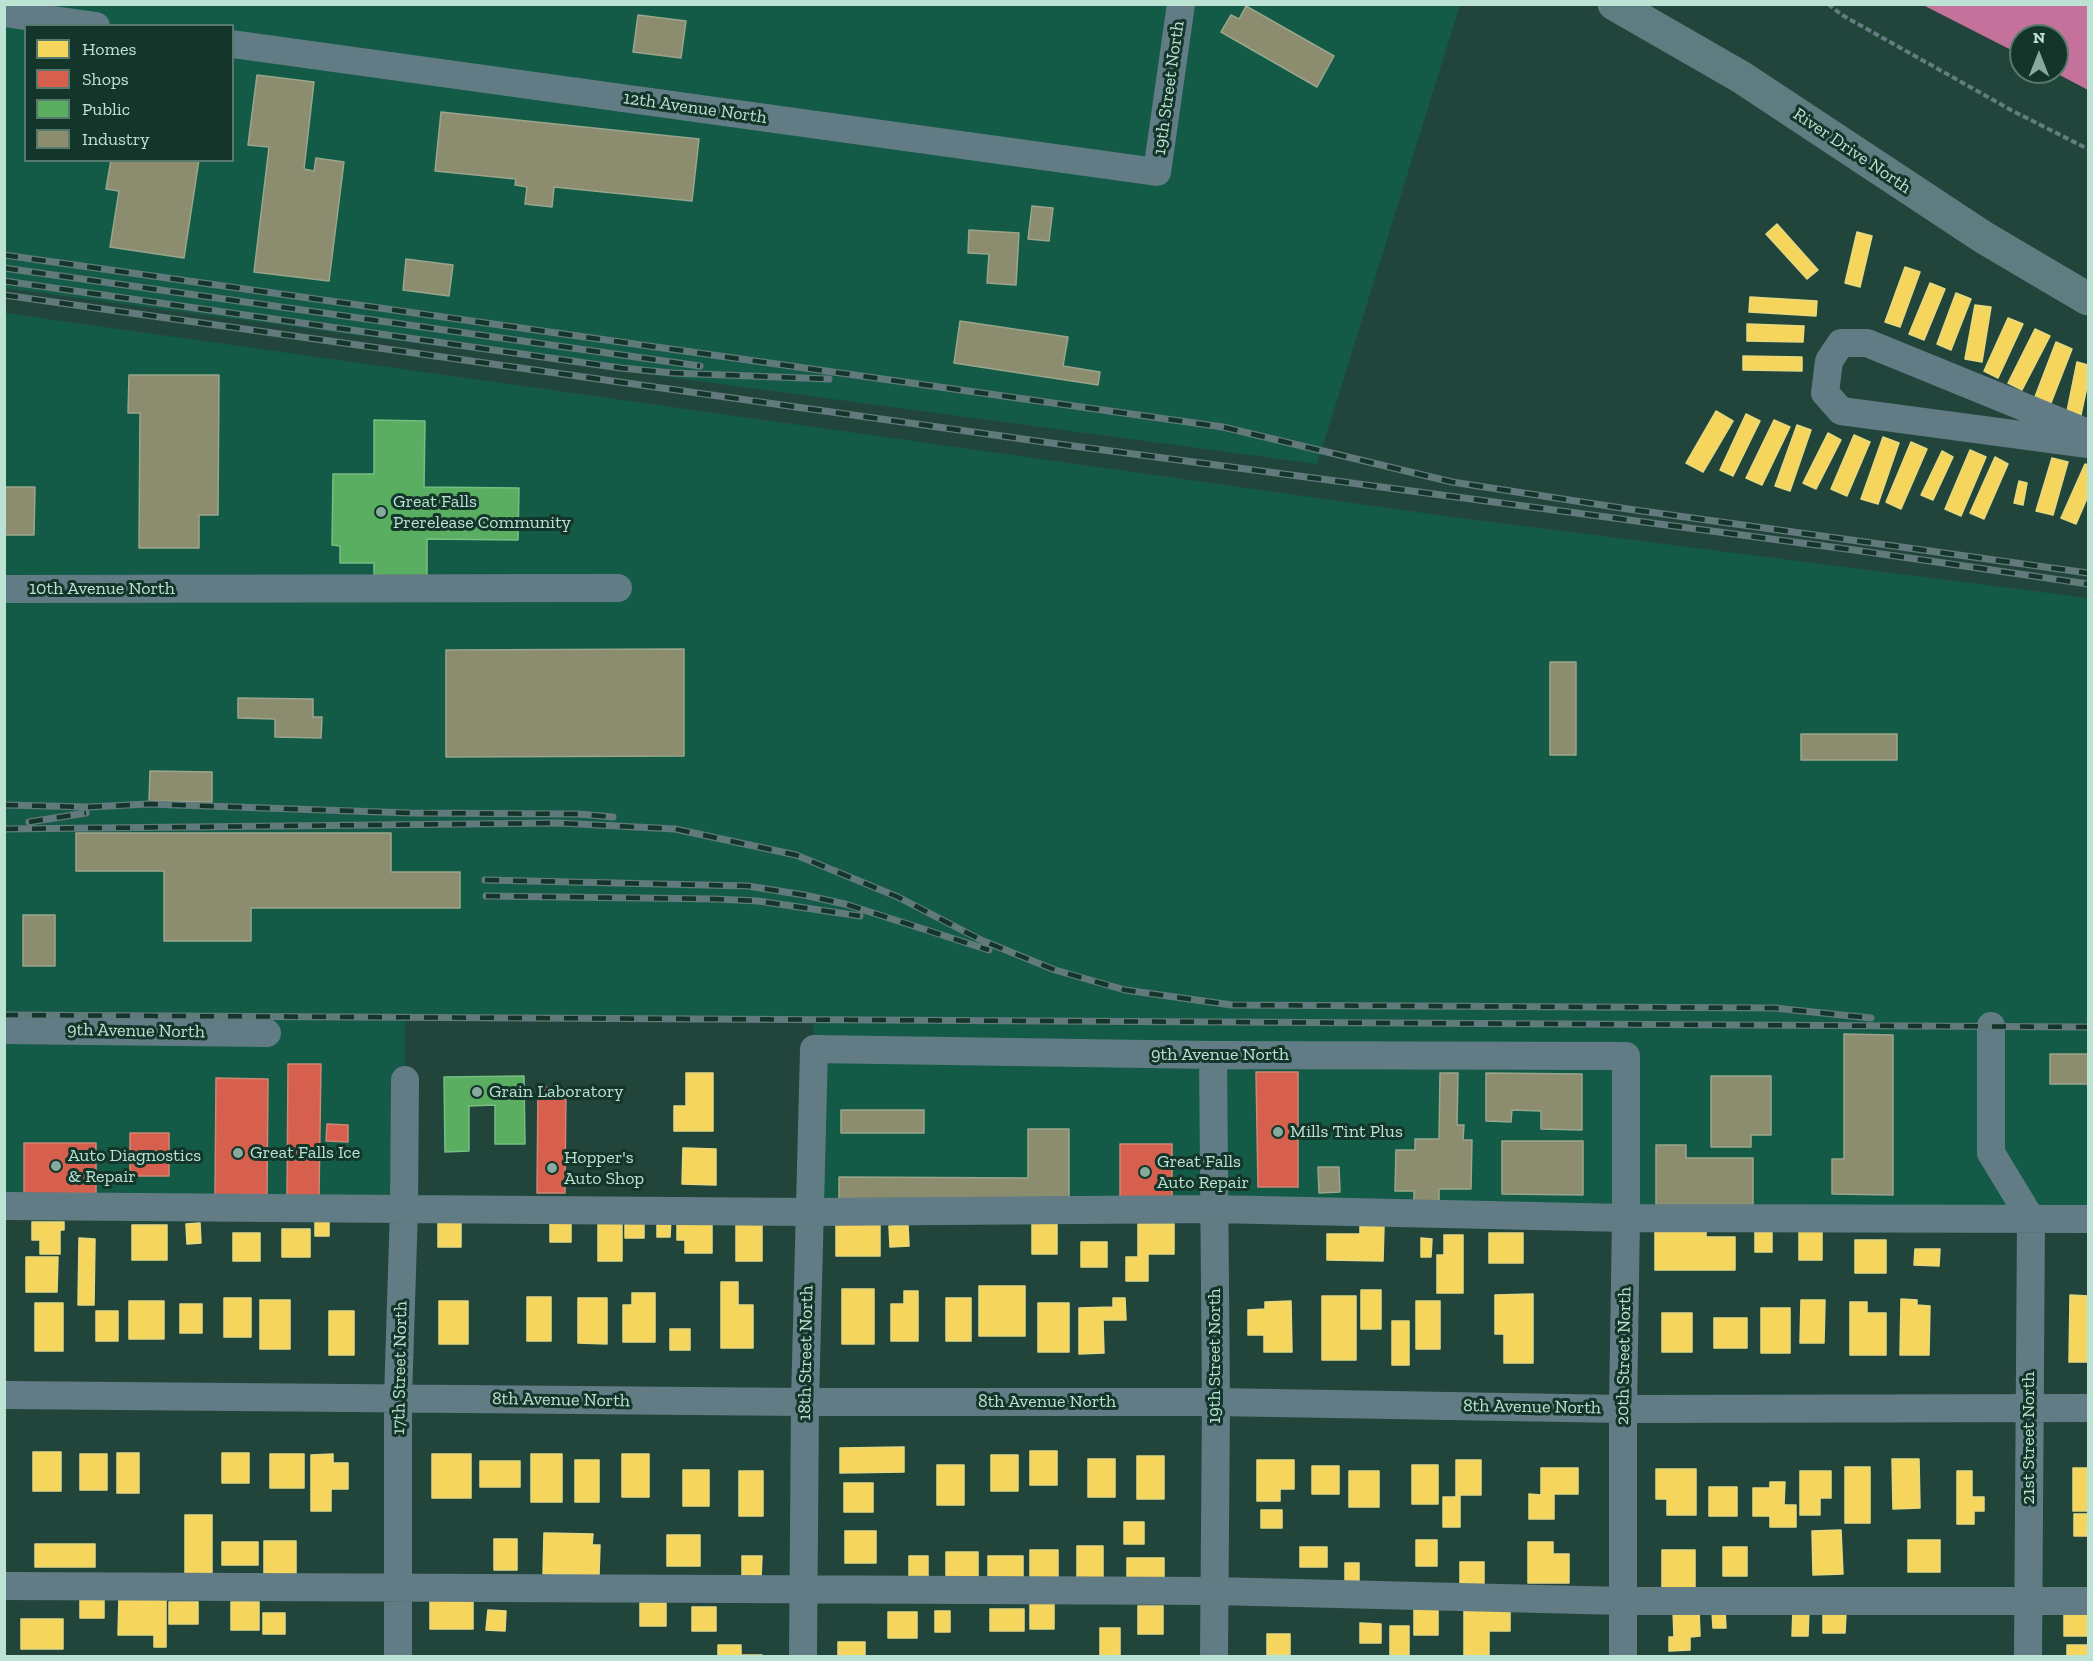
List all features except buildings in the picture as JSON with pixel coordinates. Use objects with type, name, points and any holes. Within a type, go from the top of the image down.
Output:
[{"type":"main road","name":"River Drive North","points":[[1614,4],[1741,77],[1983,237],[2088,299]]},
{"type":"street","name":"19th Street North","points":[[1157,172],[1181,4]]},
{"type":"street","points":[[4,13],[82,24]]},
{"type":"street","name":"12th Avenue North","points":[[234,44],[1157,172]]},
{"type":"street","points":[[2088,434],[1867,343],[1841,343],[1829,361],[1825,393],[1841,411],[2088,444]]},
{"type":"street","name":"10th Avenue North","points":[[4,589],[618,588]]},
{"type":"street","points":[[1991,1026],[1991,1154],[2031,1219]]},
{"type":"street","name":"9th Avenue North","points":[[4,1030],[267,1033]]},
{"type":"street","name":"9th Avenue North","points":[[814,1049],[1213,1055],[1626,1056]]},
{"type":"street","name":"18th Street North","points":[[803,1656],[805,1402],[814,1049]]},
{"type":"street","name":"19th Street North","points":[[1213,1055],[1216,1402],[1214,1656]]},
{"type":"street","name":"20th Street North","points":[[1623,1656],[1626,1056]]},
{"type":"street","name":"17th Street North","points":[[398,1656],[398,1398],[404,1208],[405,1080]]},
{"type":"street","points":[[4,1206],[809,1212],[1214,1209],[1626,1218],[2088,1219]]},
{"type":"street","name":"21st Street North","points":[[2028,1656],[2031,1219]]},
{"type":"street","name":"8th Avenue North","points":[[4,1395],[805,1402],[1216,1402],[1623,1409],[2088,1408]]},
{"type":"street","points":[[4,1586],[1215,1590],[1623,1600],[2088,1600]]},
{"type":"path","points":[[1828,4],[1842,15],[2001,104],[2088,149]]},
{"type":"shaded area","points":[[5,5],[1460,5],[1317,464],[5,288]]},
{"type":"shaded area","points":[[1923,5],[2088,5],[2088,90],[2069,80],[2069,24],[2009,24],[2009,49]]},
{"type":"shaded area","points":[[5,313],[1445,516],[2088,598],[2088,1219],[809,1212],[814,1019],[405,1017],[404,1208],[5,1206]]},
{"type":"railway","points":[[4,255],[1223,427],[1452,482],[2088,573]]},
{"type":"railway","points":[[4,268],[700,366]]},
{"type":"railway","points":[[4,281],[621,368],[673,373],[829,379]]},
{"type":"railway","points":[[4,295],[1051,443],[1854,550],[2088,584]]},
{"type":"railway","points":[[4,805],[89,807],[148,804],[410,813],[578,814],[613,817]]},
{"type":"railway","points":[[29,822],[86,813]]},
{"type":"railway","points":[[4,829],[559,823],[675,829],[796,855],[898,897],[981,940],[1055,970],[1125,990],[1232,1005],[1774,1008],[1871,1018]]},
{"type":"railway","points":[[485,880],[748,886],[845,904],[989,950]]},
{"type":"railway","points":[[486,896],[758,901],[860,916]]},
{"type":"railway","points":[[4,1015],[2088,1027]]},
{"type":"place","name":"Great Falls Prerelease Community","points":[[381,512]]},
{"type":"place","name":"Grain Laboratory","points":[[477,1092]]},
{"type":"place","name":"Mills Tint Plus","points":[[1278,1132]]},
{"type":"place","name":"Great Falls Ice","points":[[238,1153]]},
{"type":"place","name":"Auto Diagnostics & Repair","points":[[56,1166]]},
{"type":"place","name":"Hopper's Auto Shop","points":[[552,1168]]},
{"type":"place","name":"Great Falls Auto Repair","points":[[1145,1172]]}]
